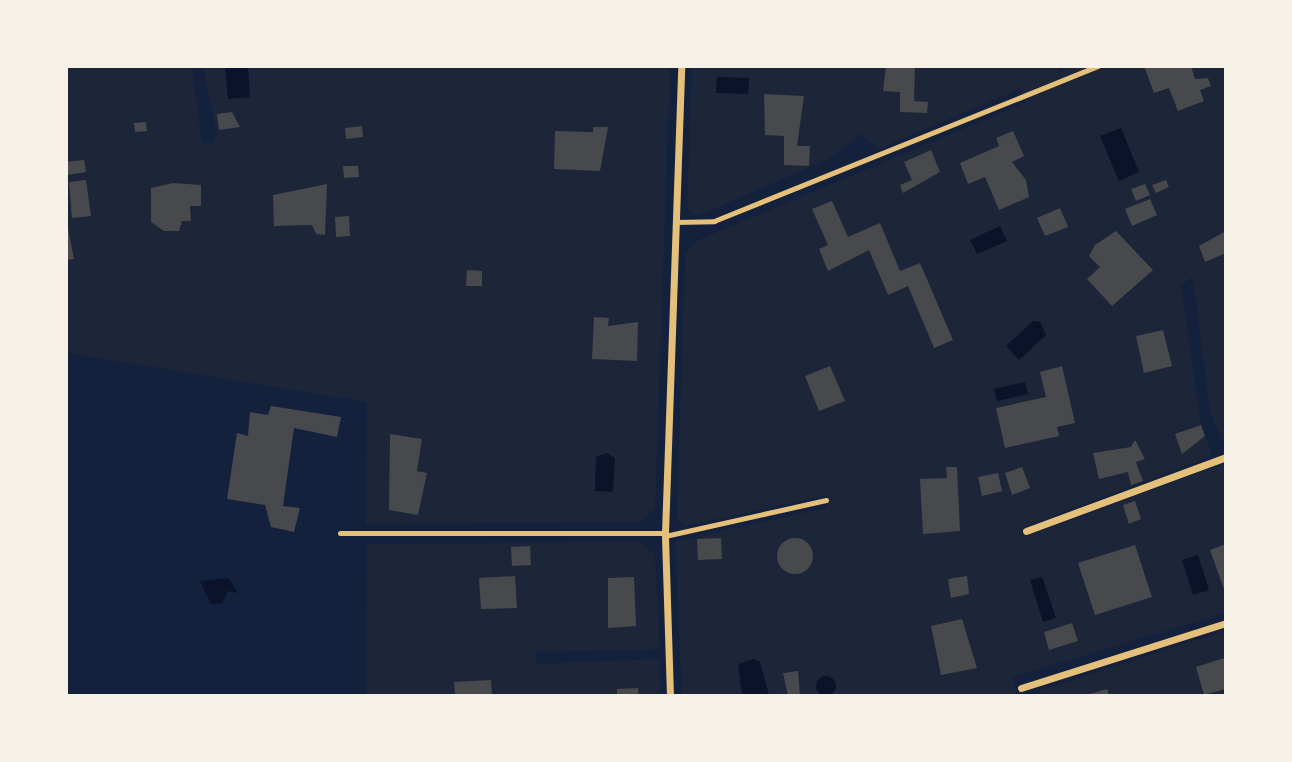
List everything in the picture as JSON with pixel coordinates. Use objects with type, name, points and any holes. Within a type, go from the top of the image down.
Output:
[{"type":"street","points":[[670,695],[665,535],[681,66]]},
{"type":"street","points":[[1026,531],[1226,457]]},
{"type":"street","points":[[1021,688],[1226,623]]},
{"type":"lane","points":[[675,222],[714,221],[1098,66]]},
{"type":"lane","points":[[340,533],[665,535],[826,500]]},
{"type":"shaded area","points":[[1057,66],[1059,72],[1074,66],[1225,67],[1225,447],[1210,412],[1193,277],[1181,285],[1201,425],[1212,456],[1021,528],[1025,537],[1225,463],[1225,613],[1013,677],[1016,695],[682,695],[675,541],[826,508],[827,495],[685,526],[677,519],[685,255],[696,241],[1025,103],[1019,89],[878,149],[861,134],[829,159],[697,216],[687,210],[692,67]]},
{"type":"shaded area","points":[[66,67],[192,67],[202,143],[212,143],[217,133],[203,67],[670,67],[655,508],[641,522],[366,524],[367,402],[67,353]]},
{"type":"shaded area","points":[[225,67],[248,67],[250,97],[228,99]]},
{"type":"shaded area","points":[[717,77],[749,78],[748,94],[716,93]]},
{"type":"shaded area","points":[[1121,128],[1139,172],[1119,181],[1100,136]]},
{"type":"shaded area","points":[[1000,226],[1007,241],[977,254],[970,240]]},
{"type":"shaded area","points":[[1033,321],[1040,322],[1046,335],[1019,360],[1006,346]]},
{"type":"shaded area","points":[[1025,382],[1028,394],[997,401],[994,389]]},
{"type":"shaded area","points":[[607,453],[615,458],[613,492],[595,491],[596,457]]},
{"type":"shaded area","points":[[640,542],[655,555],[660,649],[536,652],[536,664],[659,659],[661,695],[366,696],[367,544]]},
{"type":"shaded area","points":[[1198,555],[1209,590],[1193,595],[1182,560]]},
{"type":"shaded area","points":[[1042,577],[1056,618],[1043,622],[1030,580]]},
{"type":"shaded area","points":[[228,578],[238,593],[228,591],[222,603],[211,604],[200,581]]},
{"type":"shaded area","points":[[1225,631],[1225,695],[1034,696],[1041,690]]},
{"type":"shaded area","points":[[754,659],[760,662],[769,695],[742,695],[738,664]]},
{"type":"shaded area","points":[[822,676],[830,676],[836,686],[830,696],[822,696],[816,690],[816,682]]},
{"type":"building","points":[[886,66],[915,66],[914,101],[928,102],[927,113],[900,112],[900,92],[883,91]]},
{"type":"building","points":[[1144,66],[1191,66],[1195,79],[1208,78],[1211,86],[1200,90],[1204,101],[1178,111],[1169,88],[1154,93]]},
{"type":"building","points":[[764,94],[804,96],[797,146],[810,146],[809,166],[784,165],[784,136],[765,135]]},
{"type":"building","points":[[232,112],[240,127],[219,130],[217,114]]},
{"type":"building","points":[[146,122],[147,131],[135,132],[134,123]]},
{"type":"building","points":[[362,126],[363,137],[346,139],[345,128]]},
{"type":"building","points":[[593,127],[608,127],[600,171],[554,169],[555,131],[593,132]]},
{"type":"building","points":[[1013,131],[1024,156],[1012,162],[1026,180],[1029,197],[999,210],[985,177],[968,184],[960,163],[999,146],[996,138]]},
{"type":"building","points":[[931,150],[940,172],[903,193],[900,185],[912,180],[904,162]]},
{"type":"building","points":[[84,160],[86,172],[67,175],[66,162]]},
{"type":"building","points":[[343,166],[358,166],[359,177],[344,178]]},
{"type":"building","points":[[86,180],[91,216],[72,218],[69,182]]},
{"type":"building","points":[[1166,180],[1169,187],[1156,193],[1152,185]]},
{"type":"building","points":[[173,183],[201,185],[201,206],[190,206],[191,221],[182,221],[179,231],[164,231],[151,222],[151,188]]},
{"type":"building","points":[[327,184],[325,235],[316,234],[312,225],[274,226],[273,195]]},
{"type":"building","points":[[1145,184],[1150,195],[1136,201],[1131,189]]},
{"type":"building","points":[[1150,199],[1157,215],[1132,226],[1125,209]]},
{"type":"building","points":[[832,201],[848,237],[880,223],[900,271],[920,263],[953,340],[934,348],[908,286],[888,295],[869,250],[828,271],[819,249],[828,245],[812,209]]},
{"type":"building","points":[[1060,208],[1068,227],[1045,236],[1037,218]]},
{"type":"building","points":[[349,216],[350,236],[336,237],[335,217]]},
{"type":"building","points":[[66,218],[74,259],[66,260]]},
{"type":"building","points":[[1116,231],[1153,270],[1112,306],[1087,279],[1100,267],[1089,256],[1095,245]]},
{"type":"building","points":[[1226,231],[1226,253],[1205,262],[1199,246]]},
{"type":"building","points":[[467,270],[482,271],[482,286],[466,286]]},
{"type":"building","points":[[594,317],[609,318],[608,326],[638,322],[637,361],[592,359]]},
{"type":"building","points":[[1163,330],[1172,366],[1144,373],[1136,336]]},
{"type":"building","points":[[830,366],[845,401],[819,411],[805,376]]},
{"type":"building","points":[[1062,366],[1075,423],[1057,427],[1059,436],[1005,448],[996,408],[1046,397],[1040,372]]},
{"type":"building","points":[[271,406],[341,417],[337,437],[294,428],[283,506],[300,508],[294,532],[271,527],[265,505],[227,499],[237,433],[248,436],[250,412],[268,415]]},
{"type":"building","points":[[1201,425],[1205,436],[1182,454],[1175,434]]},
{"type":"building","points":[[390,434],[422,439],[417,471],[427,473],[418,515],[389,510]]},
{"type":"building","points":[[1135,440],[1145,459],[1136,462],[1143,481],[1131,485],[1128,472],[1099,479],[1093,453],[1131,447]]},
{"type":"building","points":[[946,467],[957,467],[960,531],[923,534],[920,479],[947,478]]},
{"type":"building","points":[[1022,467],[1030,488],[1012,495],[1005,473]]},
{"type":"building","points":[[998,473],[1002,491],[982,496],[978,477]]},
{"type":"building","points":[[1135,501],[1141,519],[1129,524],[1123,505]]},
{"type":"building","points":[[721,538],[722,559],[698,560],[697,539]]},
{"type":"building","points":[[795,538],[808,543],[813,556],[808,569],[795,574],[782,569],[777,556],[782,543]]},
{"type":"building","points":[[1226,544],[1226,592],[1225,592],[1210,550]]},
{"type":"building","points":[[1135,545],[1152,597],[1095,615],[1078,563]]},
{"type":"building","points":[[530,546],[531,565],[512,566],[511,547]]},
{"type":"building","points":[[515,576],[517,608],[481,609],[479,578]]},
{"type":"building","points":[[967,576],[969,594],[951,598],[948,579]]},
{"type":"building","points":[[634,577],[636,626],[608,628],[608,578]]},
{"type":"building","points":[[962,619],[977,668],[941,675],[931,626]]},
{"type":"building","points":[[1072,623],[1078,641],[1049,650],[1044,632]]},
{"type":"building","points":[[1224,658],[1226,689],[1204,695],[1196,667]]},
{"type":"building","points":[[798,671],[800,696],[788,696],[783,673]]},
{"type":"building","points":[[491,680],[492,696],[455,696],[454,682]]},
{"type":"building","points":[[638,688],[639,696],[617,696],[617,689]]},
{"type":"building","points":[[1107,689],[1109,696],[1086,695]]}]
